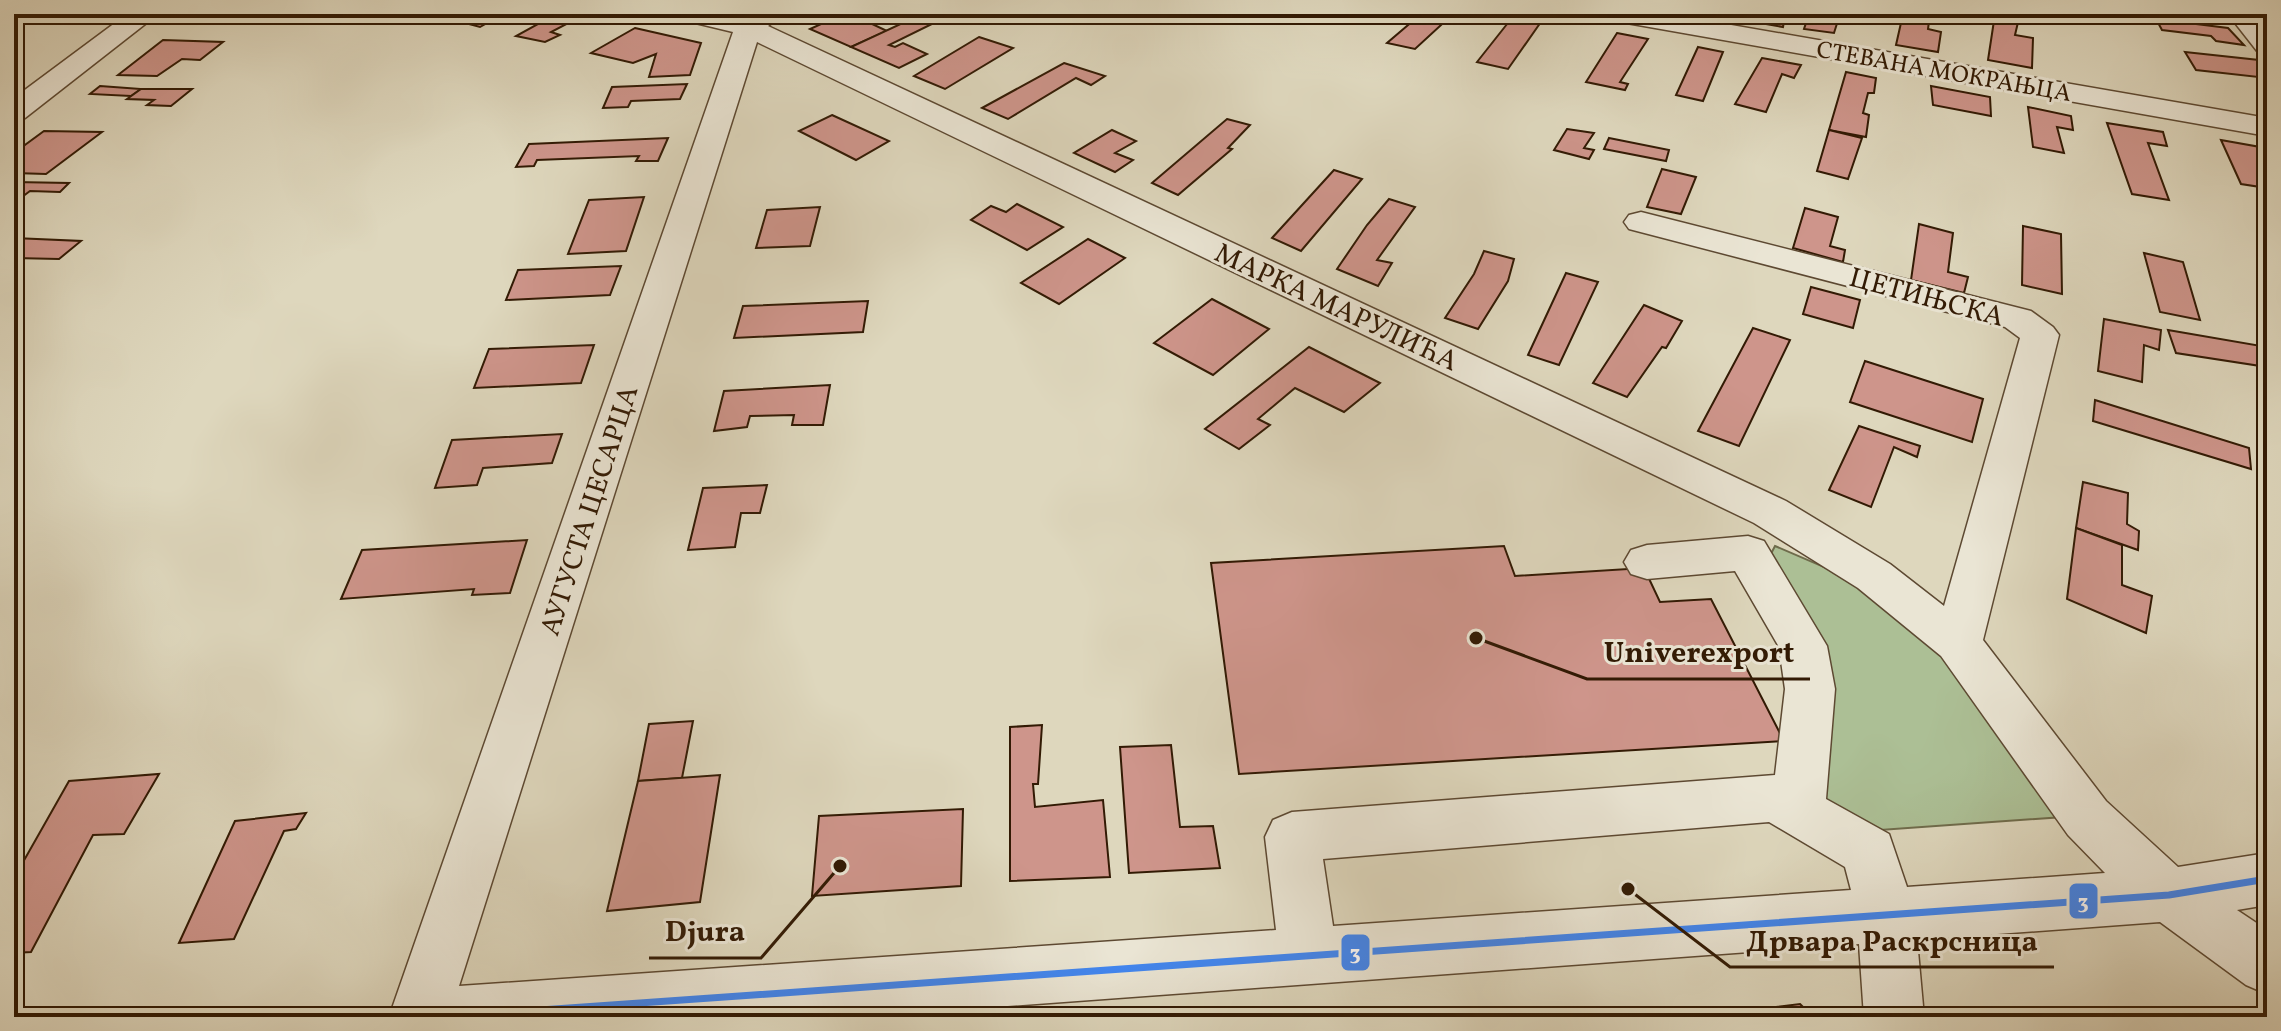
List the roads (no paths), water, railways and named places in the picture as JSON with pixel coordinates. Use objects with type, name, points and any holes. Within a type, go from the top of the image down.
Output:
[{"type":"street","points":[[14,112],[144,14]]},
{"type":"street","name":"МАРКА МАРУЛИЋА","points":[[693,14],[759,20],[1759,533],[1874,576],[1958,643],[2087,818],[2116,848],[2169,895],[2267,965]]},
{"type":"street","name":"СТЕВАНА МОКРАЊЦА","points":[[1621,14],[2267,127]]},
{"type":"street","points":[[2242,14],[2267,45]]},
{"type":"street","name":"АУГУСТА ЦЕСАРЦА","points":[[419,1017],[759,20]]},
{"type":"street","name":"ЦЕТИЊСКА","points":[[1641,222],[2018,319],[2040,335],[1958,643]]},
{"type":"street","points":[[1647,562],[1759,533],[1803,646],[1810,689],[1798,811]]},
{"type":"street","points":[[1308,955],[1292,837],[1776,798],[1869,852],[1886,914],[1894,1017]]},
{"type":"street","points":[[442,1017],[2169,895],[2267,879]]},
{"type":"place","name":"Univerexport","points":[[1476,638]]},
{"type":"place","name":"Djura","points":[[840,866]]},
{"type":"place","name":"Дрвара Раскрсница","points":[[1628,889]]}]
